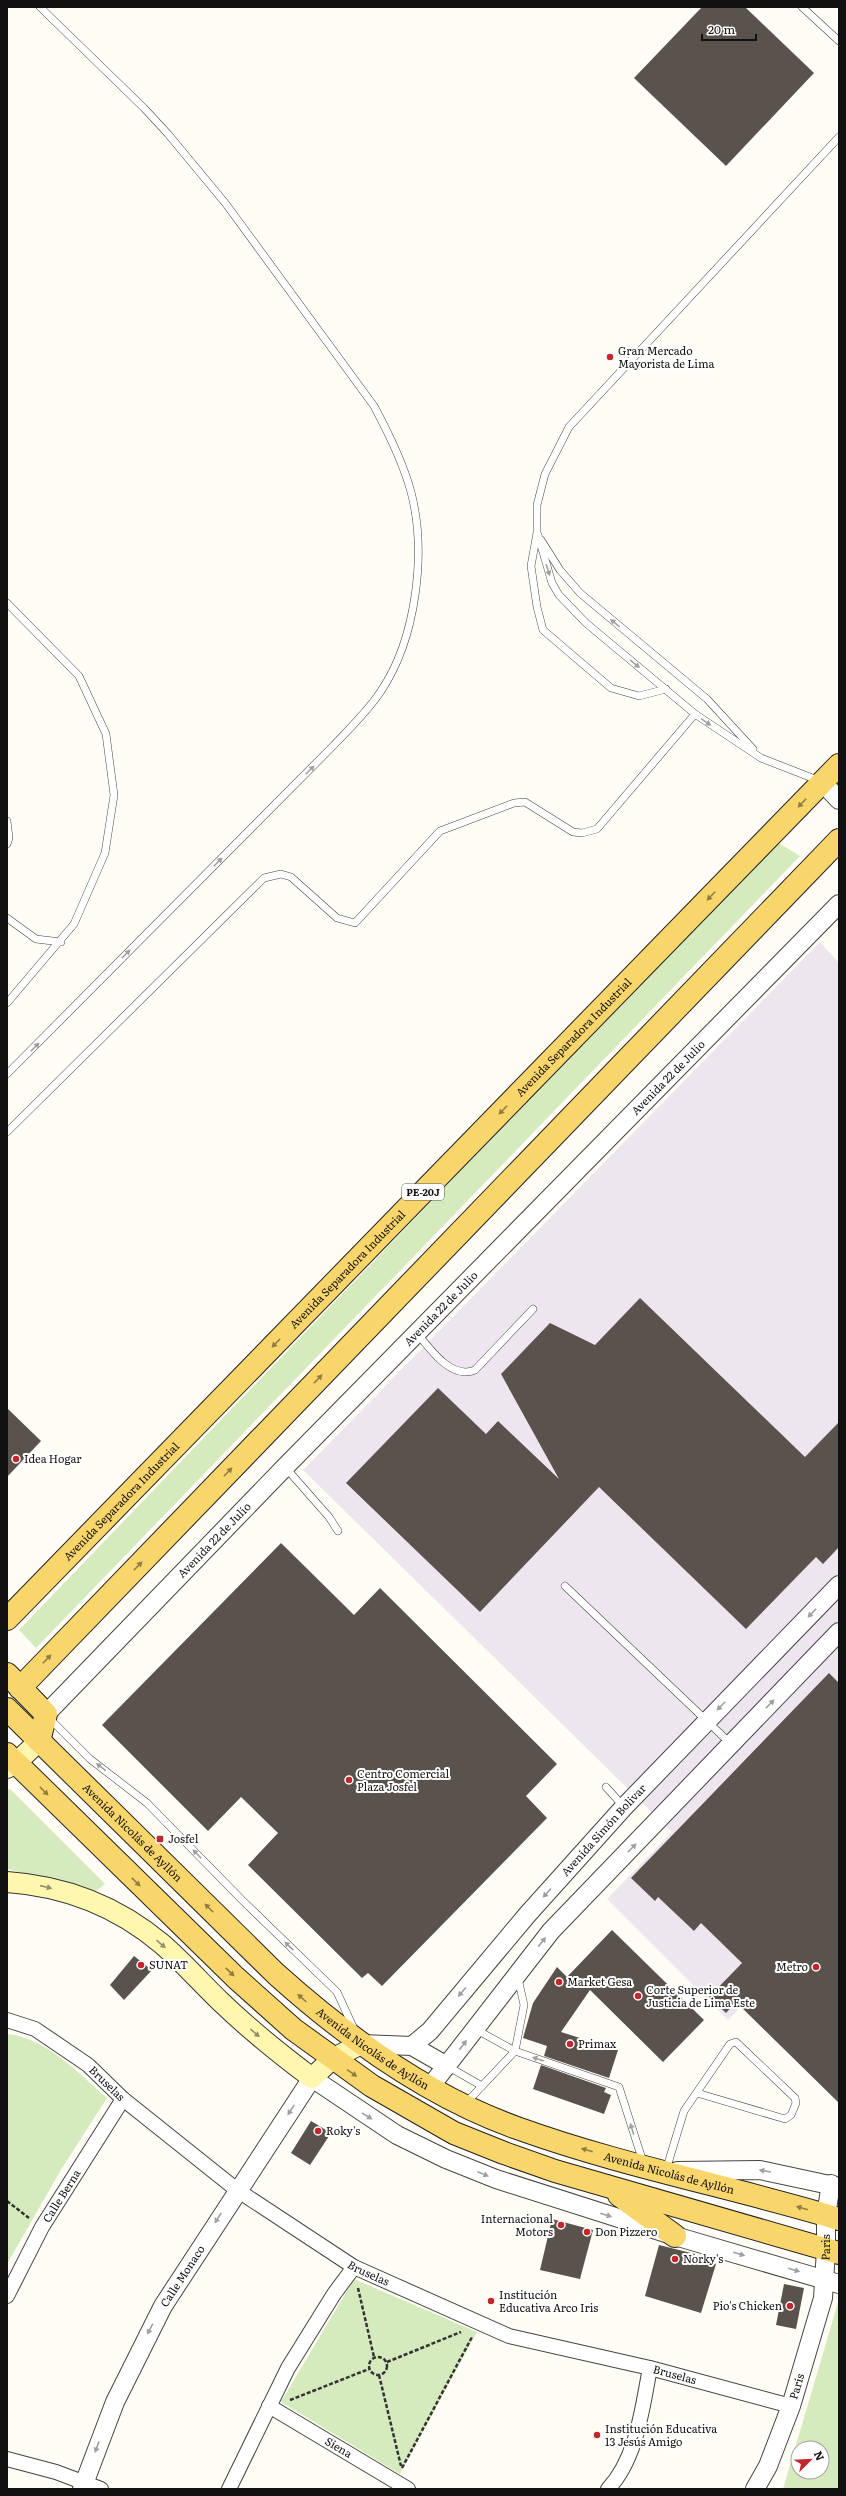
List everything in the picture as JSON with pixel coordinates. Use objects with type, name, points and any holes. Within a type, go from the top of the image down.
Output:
[{"type":"main road","name":"Avenida Separadora Industrial","points":[[7,1619],[839,765]]},
{"type":"main road","points":[[833,2252],[555,2171],[454,2133],[372,2086],[332,2059],[293,2029],[235,1977],[10,1762],[39,1741],[46,1714],[14,1681],[839,840]]},
{"type":"main road","name":"Avenida Nicolás de Ayllón","points":[[7,1710],[276,1974],[314,2008],[361,2044],[430,2087],[516,2128],[644,2166],[832,2217]]},
{"type":"main road","points":[[7,1882],[38,1886],[73,1894],[102,1905],[134,1922],[164,1946],[244,2024],[312,2078],[332,2059],[361,2044]]},
{"type":"main road","points":[[606,2186],[675,2236]]},
{"type":"street","points":[[822,782],[839,800]]},
{"type":"street","name":"Avenida 22 de Julio","points":[[46,1714],[285,1467],[839,904]]},
{"type":"street","name":"Avenida Simón Bolivar","points":[[412,2046],[430,2031],[527,1915],[624,1807],[839,1585]]},
{"type":"street","points":[[430,2087],[551,1931],[839,1632]]},
{"type":"street","name":"Bruselas","points":[[7,2020],[35,2029],[88,2065],[122,2099],[237,2190],[354,2267],[509,2336],[650,2368],[791,2406]]},
{"type":"street","points":[[361,2044],[412,2046],[447,2066]]},
{"type":"street","points":[[312,2078],[397,2135],[446,2159],[537,2194],[675,2236],[832,2281]]},
{"type":"street","name":"Calle Monaco","points":[[83,2486],[115,2402],[145,2338],[181,2276],[312,2078]]},
{"type":"street","name":"Calle Berna","points":[[7,2296],[42,2227],[122,2099]]},
{"type":"street","points":[[666,2171],[760,2170],[836,2183]]},
{"type":"street","name":"Paris","points":[[832,2281],[832,2217],[836,2183]]},
{"type":"street","points":[[229,2489],[288,2368],[334,2294],[354,2267]]},
{"type":"street","name":"París","points":[[755,2489],[768,2466],[791,2406],[823,2298],[832,2281]]},
{"type":"street","points":[[608,2489],[620,2476],[636,2435],[650,2368]]},
{"type":"street","name":"Siena","points":[[269,2406],[408,2489]]},
{"type":"street","points":[[7,2459],[83,2486],[101,2489]]},
{"type":"lane","points":[[7,1074],[334,746],[370,706],[382,690],[401,650],[408,628],[417,571],[415,514],[412,493],[391,439],[374,406],[226,204],[168,134],[144,108],[40,7]]},
{"type":"lane","points":[[802,7],[839,41]]},
{"type":"lane","points":[[666,689],[639,696],[611,688],[544,630],[537,608],[531,566],[537,533],[537,505],[545,474],[568,427],[839,137]]},
{"type":"lane","points":[[537,533],[552,583],[559,595],[586,623],[695,714],[761,758],[822,782]]},
{"type":"lane","points":[[537,533],[560,570],[580,593],[707,699],[761,758]]},
{"type":"lane","points":[[7,604],[79,676],[106,734],[114,795],[105,853],[74,924],[61,942],[7,1004]]},
{"type":"lane","points":[[7,1132],[264,878],[281,874],[291,877],[337,918],[355,923],[440,831],[514,803],[525,802],[573,832],[582,833],[597,829],[695,714]]},
{"type":"lane","points":[[7,821],[9,838],[7,844]]},
{"type":"lane","points":[[7,918],[36,939],[61,942]]},
{"type":"lane","points":[[417,1333],[436,1357],[456,1370],[468,1374],[475,1370],[533,1309]]},
{"type":"lane","points":[[285,1467],[329,1517],[338,1531]]},
{"type":"lane","points":[[565,1586],[731,1744]]},
{"type":"lane","points":[[46,1714],[90,1759],[147,1803],[242,1900],[337,1992],[361,2044]]},
{"type":"lane","points":[[606,1787],[624,1807]]},
{"type":"lane","points":[[465,2105],[515,2051],[524,2005],[517,1974]]},
{"type":"lane","points":[[475,2029],[515,2051],[619,2087],[644,2166]]},
{"type":"lane","points":[[666,2171],[684,2111],[696,2093],[730,2044],[736,2042],[794,2098],[796,2103],[791,2115],[785,2119],[696,2093]]},
{"type":"lane","points":[[447,2066],[482,2086]]},
{"type":"path","points":[[7,2201],[42,2227]]},
{"type":"path","points":[[357,2283],[374,2357]]},
{"type":"path","points":[[387,2362],[465,2331]]},
{"type":"path","points":[[379,2375],[401,2469],[474,2334]]},
{"type":"path","points":[[374,2357],[382,2358],[387,2362]]},
{"type":"path","points":[[369,2369],[370,2362],[374,2357]]},
{"type":"path","points":[[369,2369],[372,2373],[379,2375],[386,2371],[387,2362]]},
{"type":"path","points":[[286,2402],[369,2369]]},
{"type":"shaded area","points":[[820,942],[839,963],[839,1906],[728,2020],[607,1899],[672,1832],[303,1470]]},
{"type":"green space","points":[[777,842],[800,856],[36,1648],[19,1630]]},
{"type":"green space","points":[[10,1789],[105,1884],[96,1891],[7,1869],[7,1790]]},
{"type":"green space","points":[[7,2034],[22,2037],[49,2049],[107,2098],[62,2168],[7,2264]]},
{"type":"green space","points":[[354,2279],[477,2332],[400,2474],[281,2402]]},
{"type":"green space","points":[[839,2299],[839,2489],[783,2489],[790,2465],[790,2480],[830,2480],[830,2440],[797,2440]]},
{"type":"building","points":[[702,7],[745,7],[814,73],[726,166],[634,78]]},
{"type":"building","points":[[640,1298],[805,1457],[839,1422],[839,1547],[823,1564],[816,1557],[746,1629],[599,1487],[480,1612],[346,1483],[438,1388],[486,1434],[498,1421],[559,1479],[501,1374],[550,1323],[595,1345]]},
{"type":"building","name":"Idea Hogar","points":[[7,1408],[41,1441],[7,1477]]},
{"type":"building","name":"Centro Comercial Plaza Josfel","points":[[281,1543],[354,1615],[380,1588],[557,1764],[526,1796],[547,1818],[382,1986],[368,1973],[362,1978],[248,1865],[278,1833],[241,1797],[208,1831],[102,1725]]},
{"type":"building","points":[[829,1673],[839,1683],[839,2103],[736,2002],[726,2013],[709,1997],[742,1963],[701,1923],[694,1931],[658,1897],[655,1901],[631,1878]]},
{"type":"building","name":"Corte Superior de Justicia de Lima Este","points":[[612,1930],[704,2020],[663,2062],[590,1990],[561,2032],[618,2050],[609,2078],[544,2056],[547,2046],[523,2038],[533,2003],[557,1967],[567,1977]]},
{"type":"building","points":[[134,1956],[152,1970],[124,2000],[110,1985]]},
{"type":"building","name":"Primax","points":[[541,2065],[606,2088],[604,2092],[611,2095],[604,2114],[533,2089]]},
{"type":"building","points":[[311,2121],[331,2133],[310,2165],[291,2153]]},
{"type":"building","points":[[552,2219],[593,2230],[580,2279],[540,2270]]},
{"type":"building","points":[[659,2245],[695,2254],[694,2258],[716,2264],[701,2313],[645,2296]]},
{"type":"building","name":"Pio's Chicken","points":[[784,2284],[804,2288],[796,2329],[776,2325]]},
{"type":"place","name":"Gran Mercado Mayorista de Lima","points":[[610,357]]},
{"type":"place","name":"Idea Hogar","points":[[16,1459]]},
{"type":"place","name":"Centro Comercial Plaza Josfel","points":[[349,1780]]},
{"type":"place","name":"Josfel","points":[[160,1839]]},
{"type":"place","name":"SUNAT","points":[[141,1965]]},
{"type":"place","name":"Metro","points":[[816,1967]]},
{"type":"place","name":"Market Gesa","points":[[559,1982]]},
{"type":"place","name":"Corte Superior de Justicia de Lima Este","points":[[638,1996]]},
{"type":"place","name":"Primax","points":[[570,2044]]},
{"type":"place","name":"Roky's","points":[[318,2131]]},
{"type":"place","name":"Internacional Motors","points":[[561,2225]]},
{"type":"place","name":"Don Pizzero","points":[[587,2232]]},
{"type":"place","name":"Norky's","points":[[675,2259]]},
{"type":"place","name":"Institución Educativa Arco Iris","points":[[491,2301]]},
{"type":"place","name":"Pio's Chicken","points":[[790,2306]]},
{"type":"place","name":"Institución Educativa 13 Jesús Amigo","points":[[597,2435]]}]
